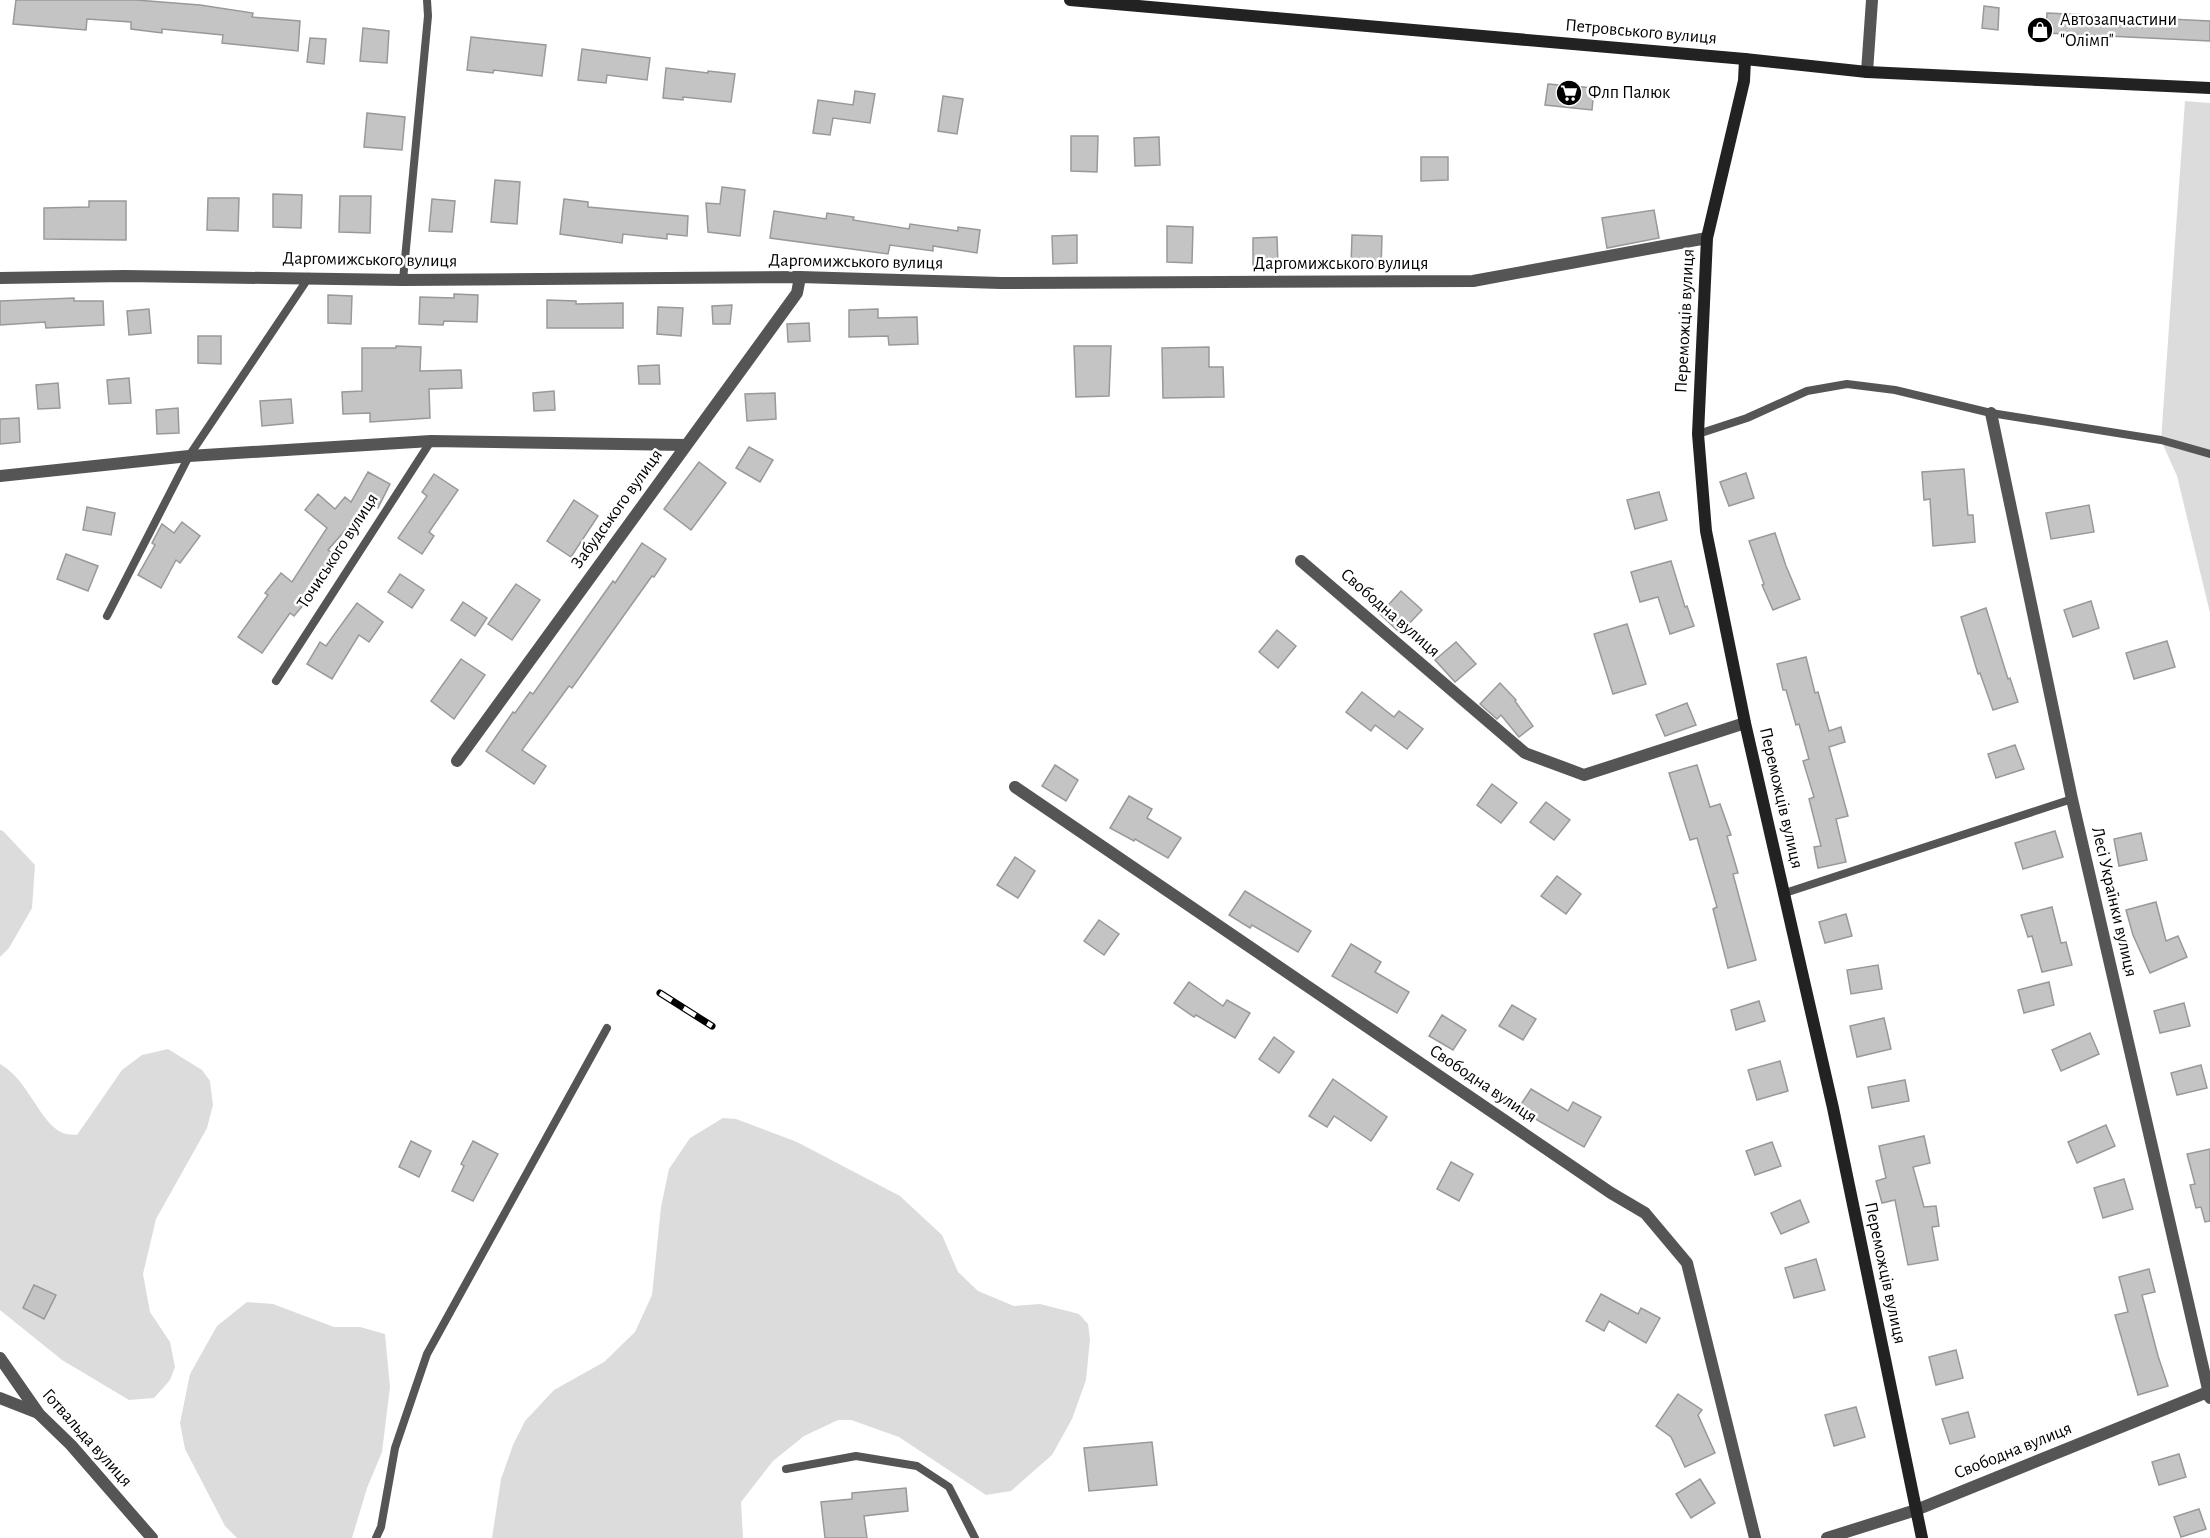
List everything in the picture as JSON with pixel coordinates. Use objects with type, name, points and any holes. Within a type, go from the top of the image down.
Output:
[{"type":"main road","name":"Петровського вулиця","points":[[1070,0],[1745,59],[1867,72],[2210,88]]},
{"type":"main road","name":"Переможців вулиця","points":[[1745,59],[1744,81],[1707,238],[1698,434],[1706,531],[1745,723],[1833,1108],[1922,1538]]},
{"type":"street","points":[[1867,72],[1872,0]]},
{"type":"street","name":"Даргомижського вулиця","points":[[0,278],[125,276],[403,280],[800,277],[1001,283],[1473,281],[1707,238]]},
{"type":"street","name":"Забудського вулиця","points":[[457,760],[797,293],[800,277]]},
{"type":"street","name":"Лесі Українки вулиця","points":[[1991,413],[2072,799],[2209,1394]]},
{"type":"street","points":[[0,476],[189,456],[431,441],[686,445]]},
{"type":"street","name":"Свободна вулиця","points":[[1301,561],[1525,753],[1584,775],[1745,723]]},
{"type":"street","name":"Свободна вулиця","points":[[1014,788],[1645,1214],[1687,1263],[1755,1538]]},
{"type":"street","name":"Готвальда вулиця","points":[[0,1358],[39,1414],[71,1445],[152,1538]]},
{"type":"street","name":"Свободна вулиця","points":[[1827,1538],[1916,1510],[2209,1394]]},
{"type":"street","points":[[0,1398],[39,1414]]},
{"type":"lane","points":[[403,280],[428,16],[427,0]]},
{"type":"lane","points":[[107,616],[189,456],[309,277]]},
{"type":"lane","points":[[1698,434],[1746,418],[1807,391],[1847,384],[1895,390],[1991,413],[2162,440],[2210,454]]},
{"type":"lane","name":"Точиського вулиця","points":[[276,681],[431,441]]},
{"type":"lane","points":[[1785,893],[2072,799]]},
{"type":"lane","points":[[376,1538],[381,1527],[395,1448],[427,1354],[607,1028]]},
{"type":"lane","points":[[786,1469],[856,1456],[917,1466],[949,1487],[975,1538]]},
{"type":"shaded area","points":[[2185,101],[2210,103],[2210,613],[2177,476],[2161,440]]},
{"type":"shaded area","points":[[0,830],[35,865],[32,908],[9,948],[0,957]]},
{"type":"shaded area","points":[[168,1049],[202,1070],[210,1081],[213,1105],[207,1128],[156,1219],[143,1274],[150,1312],[170,1342],[175,1367],[170,1380],[154,1398],[129,1400],[62,1360],[0,1310],[0,1064],[18,1080],[47,1121],[65,1134],[77,1135],[122,1070],[142,1055]]},
{"type":"shaded area","points":[[723,1118],[736,1119],[797,1142],[900,1196],[942,1235],[958,1272],[978,1291],[1014,1306],[1040,1304],[1079,1314],[1088,1324],[1090,1339],[1086,1380],[1072,1419],[1052,1455],[1011,1491],[986,1495],[899,1437],[851,1420],[838,1420],[804,1436],[773,1461],[741,1502],[743,1538],[492,1538],[501,1479],[513,1445],[525,1421],[554,1390],[604,1362],[635,1332],[652,1295],[661,1207],[669,1169],[690,1138]]},
{"type":"shaded area","points":[[247,1302],[273,1304],[334,1327],[360,1327],[385,1334],[390,1387],[382,1452],[367,1488],[352,1538],[237,1538],[225,1526],[185,1449],[180,1423],[190,1374],[217,1326]]},
{"type":"building","points":[[16,0],[136,0],[200,5],[253,13],[252,17],[300,21],[298,51],[222,43],[223,35],[162,29],[162,33],[131,29],[131,22],[87,19],[86,30],[13,24]]},
{"type":"building","points":[[1984,6],[1999,8],[1998,30],[1982,28]]},
{"type":"building","points":[[2047,13],[2210,21],[2210,41],[2046,33]]},
{"type":"building","points":[[363,28],[389,31],[387,63],[360,61]]},
{"type":"building","points":[[471,37],[546,45],[542,76],[494,70],[493,73],[467,70]]},
{"type":"building","points":[[310,38],[326,39],[324,64],[307,62]]},
{"type":"building","points":[[582,49],[650,58],[647,80],[607,75],[606,83],[578,80]]},
{"type":"building","points":[[666,68],[735,74],[731,102],[683,97],[683,100],[663,98]]},
{"type":"building","points":[[1548,84],[1594,88],[1592,110],[1545,105]]},
{"type":"building","points":[[855,91],[875,94],[870,123],[833,118],[830,135],[813,133],[818,100],[853,105]]},
{"type":"building","points":[[943,96],[963,99],[957,134],[938,131]]},
{"type":"building","points":[[367,113],[405,117],[402,150],[364,147]]},
{"type":"building","points":[[1071,136],[1098,136],[1097,172],[1071,171]]},
{"type":"building","points":[[1159,137],[1160,165],[1135,166],[1134,138]]},
{"type":"building","points":[[1421,157],[1448,157],[1448,180],[1421,181]]},
{"type":"building","points":[[495,180],[520,182],[517,224],[491,222]]},
{"type":"building","points":[[722,187],[745,190],[740,236],[708,232],[706,203],[720,204]]},
{"type":"building","points":[[273,194],[302,195],[301,228],[273,227]]},
{"type":"building","points":[[340,196],[371,196],[370,233],[339,232]]},
{"type":"building","points":[[208,198],[239,198],[238,231],[207,230]]},
{"type":"building","points":[[432,199],[455,201],[452,232],[429,231]]},
{"type":"building","points":[[564,199],[588,202],[588,207],[688,216],[687,236],[667,234],[667,239],[623,234],[622,243],[560,234]]},
{"type":"building","points":[[89,201],[126,201],[126,240],[44,239],[44,208],[89,207]]},
{"type":"building","points":[[1654,210],[1659,238],[1607,248],[1602,218]]},
{"type":"building","points":[[774,211],[826,219],[827,213],[854,217],[853,220],[909,229],[910,224],[958,231],[958,227],[980,230],[977,253],[933,246],[933,251],[890,245],[888,254],[770,238]]},
{"type":"building","points":[[1167,226],[1193,227],[1192,263],[1167,262]]},
{"type":"building","points":[[1077,235],[1077,263],[1053,264],[1052,236]]},
{"type":"building","points":[[1352,235],[1382,236],[1381,267],[1351,266]]},
{"type":"building","points":[[1277,237],[1278,265],[1253,266],[1253,238]]},
{"type":"building","points":[[454,294],[478,295],[477,322],[444,321],[443,325],[419,324],[420,297],[454,298]]},
{"type":"building","points":[[328,295],[352,296],[351,324],[328,323]]},
{"type":"building","points":[[74,298],[74,301],[103,301],[104,325],[46,328],[45,322],[0,325],[0,301]]},
{"type":"building","points":[[547,300],[576,301],[576,304],[623,303],[623,328],[547,328]]},
{"type":"building","points":[[732,305],[730,324],[713,324],[712,306]]},
{"type":"building","points":[[658,307],[683,308],[681,336],[657,334]]},
{"type":"building","points":[[149,309],[151,333],[129,335],[127,311]]},
{"type":"building","points":[[878,309],[878,318],[917,317],[918,344],[889,345],[888,336],[849,337],[849,310]]},
{"type":"building","points":[[809,323],[810,341],[788,342],[787,324]]},
{"type":"building","points":[[198,336],[221,336],[221,364],[198,363]]},
{"type":"building","points":[[396,346],[421,347],[420,371],[461,370],[462,388],[429,389],[430,418],[370,422],[370,413],[343,414],[342,392],[362,391],[362,348],[396,348]]},
{"type":"building","points":[[1074,346],[1111,346],[1109,396],[1076,397]]},
{"type":"building","points":[[1209,347],[1209,367],[1223,367],[1224,397],[1163,398],[1162,348]]},
{"type":"building","points":[[659,365],[660,384],[639,384],[638,366]]},
{"type":"building","points":[[129,378],[131,403],[109,404],[107,380]]},
{"type":"building","points":[[58,383],[60,408],[38,409],[36,385]]},
{"type":"building","points":[[554,391],[555,410],[534,411],[533,393]]},
{"type":"building","points":[[775,393],[776,419],[747,421],[745,394]]},
{"type":"building","points":[[291,399],[293,423],[262,426],[260,401]]},
{"type":"building","points":[[178,408],[179,433],[157,434],[156,410]]},
{"type":"building","points":[[19,418],[20,442],[0,444],[0,419]]},
{"type":"building","points":[[749,447],[773,460],[760,482],[736,468]]},
{"type":"building","points":[[699,462],[726,483],[691,530],[664,509]]},
{"type":"building","points":[[1964,469],[1968,515],[1973,515],[1975,542],[1933,546],[1930,499],[1924,500],[1922,472]]},
{"type":"building","points":[[368,472],[390,484],[378,508],[369,503],[328,550],[336,556],[310,597],[294,616],[290,613],[262,653],[238,637],[268,595],[265,593],[281,573],[292,582],[327,528],[305,510],[318,494],[335,509],[345,497],[351,502]]},
{"type":"building","points":[[1746,473],[1754,498],[1729,506],[1720,482]]},
{"type":"building","points":[[434,474],[458,490],[429,532],[434,536],[422,554],[398,538],[427,496],[422,492]]},
{"type":"building","points":[[1659,492],[1667,520],[1635,529],[1627,500]]},
{"type":"building","points":[[574,500],[598,516],[571,557],[547,541]]},
{"type":"building","points":[[2089,505],[2094,532],[2051,539],[2046,513]]},
{"type":"building","points":[[87,507],[115,513],[111,535],[83,530]]},
{"type":"building","points":[[182,522],[200,536],[180,563],[176,560],[161,588],[138,575],[155,545],[152,543],[162,524],[174,533]]},
{"type":"building","points":[[1775,533],[1800,599],[1773,610],[1762,585],[1764,584],[1749,541]]},
{"type":"building","points":[[642,543],[666,559],[572,688],[569,686],[522,750],[546,766],[534,784],[486,751],[513,712],[515,713],[530,692],[533,694]]},
{"type":"building","points":[[66,554],[98,566],[88,591],[57,579]]},
{"type":"building","points":[[1671,561],[1685,607],[1687,606],[1694,626],[1670,634],[1658,597],[1640,602],[1631,572]]},
{"type":"building","points":[[400,574],[424,590],[412,608],[388,592]]},
{"type":"building","points":[[516,584],[540,600],[512,640],[488,624]]},
{"type":"building","points":[[1401,591],[1422,610],[1400,633],[1380,614]]},
{"type":"building","points":[[2091,601],[2099,628],[2073,637],[2064,610]]},
{"type":"building","points":[[463,602],[487,618],[475,636],[451,620]]},
{"type":"building","points":[[357,603],[383,622],[369,642],[359,635],[332,679],[307,664],[320,642],[326,646]]},
{"type":"building","points":[[1986,608],[2008,679],[2010,678],[2018,702],[1993,710],[1980,673],[1978,674],[1961,617]]},
{"type":"building","points":[[1627,624],[1646,684],[1613,694],[1594,634]]},
{"type":"building","points":[[1277,630],[1296,646],[1278,668],[1259,652]]},
{"type":"building","points":[[2167,641],[2175,667],[2134,679],[2126,653]]},
{"type":"building","points":[[1456,642],[1476,664],[1455,682],[1435,660]]},
{"type":"building","points":[[1806,657],[1815,693],[1818,692],[1829,731],[1841,727],[1845,742],[1829,747],[1848,816],[1836,819],[1846,862],[1818,868],[1814,847],[1821,846],[1809,799],[1814,797],[1803,761],[1809,759],[1799,724],[1796,725],[1786,690],[1783,690],[1777,664]]},
{"type":"building","points":[[461,659],[485,675],[454,719],[431,701]]},
{"type":"building","points":[[1500,683],[1516,700],[1533,726],[1519,737],[1501,715],[1497,719],[1480,704]]},
{"type":"building","points":[[1362,692],[1394,717],[1399,711],[1423,729],[1407,749],[1375,725],[1371,731],[1346,712]]},
{"type":"building","points":[[1687,703],[1696,725],[1665,736],[1656,715]]},
{"type":"building","points":[[2015,745],[2024,769],[1996,778],[1988,754]]},
{"type":"building","points":[[1055,765],[1078,780],[1066,801],[1042,786]]},
{"type":"building","points":[[1697,765],[1710,807],[1720,804],[1731,835],[1727,836],[1738,873],[1733,874],[1756,960],[1728,968],[1713,909],[1717,907],[1697,838],[1690,840],[1669,773]]},
{"type":"building","points":[[1492,784],[1517,803],[1501,823],[1477,805]]},
{"type":"building","points":[[1129,796],[1152,809],[1147,818],[1181,838],[1168,858],[1110,828]]},
{"type":"building","points":[[1546,802],[1570,820],[1554,840],[1530,822]]},
{"type":"building","points":[[2055,831],[2063,857],[2023,869],[2015,843]]},
{"type":"building","points":[[2141,833],[2147,860],[2119,866],[2114,839]]},
{"type":"building","points":[[1015,857],[1035,871],[1018,898],[997,885]]},
{"type":"building","points":[[1557,876],[1581,894],[1566,914],[1541,896]]},
{"type":"building","points":[[1245,891],[1311,931],[1298,952],[1252,925],[1250,928],[1229,915]]},
{"type":"building","points":[[2156,902],[2166,941],[2178,936],[2187,957],[2150,973],[2133,935],[2126,910]]},
{"type":"building","points":[[2052,907],[2061,943],[2066,942],[2072,965],[2042,972],[2032,936],[2028,937],[2021,915]]},
{"type":"building","points":[[1846,914],[1852,936],[1825,943],[1819,922]]},
{"type":"building","points":[[1099,920],[1119,934],[1104,955],[1084,941]]},
{"type":"building","points":[[1351,944],[1381,962],[1375,972],[1409,992],[1397,1013],[1332,976]]},
{"type":"building","points":[[1878,965],[1882,989],[1851,994],[1847,970]]},
{"type":"building","points":[[1189,982],[1223,1006],[1227,1000],[1250,1013],[1235,1038],[1196,1015],[1194,1017],[1174,1003]]},
{"type":"building","points":[[2049,982],[2054,1005],[2024,1013],[2018,990]]},
{"type":"building","points":[[1759,1001],[1765,1021],[1736,1030],[1731,1010]]},
{"type":"building","points":[[2184,1003],[2190,1026],[2160,1033],[2154,1011]]},
{"type":"building","points":[[1512,1005],[1536,1019],[1523,1040],[1499,1026]]},
{"type":"building","points":[[1442,1015],[1466,1030],[1453,1050],[1429,1036]]},
{"type":"building","points":[[1884,1018],[1891,1049],[1857,1057],[1850,1026]]},
{"type":"building","points":[[2090,1033],[2099,1054],[2061,1071],[2052,1050]]},
{"type":"building","points":[[1274,1037],[1294,1052],[1279,1073],[1259,1059]]},
{"type":"building","points":[[1780,1061],[1788,1091],[1757,1100],[1748,1070]]},
{"type":"building","points":[[2201,1065],[2207,1088],[2177,1095],[2171,1073]]},
{"type":"building","points":[[1333,1079],[1387,1117],[1371,1141],[1334,1116],[1327,1127],[1309,1116]]},
{"type":"building","points":[[1905,1080],[1909,1101],[1872,1108],[1868,1087]]},
{"type":"building","points":[[1531,1089],[1568,1111],[1573,1102],[1601,1117],[1584,1147],[1518,1109]]},
{"type":"building","points":[[2106,1125],[2115,1146],[2077,1163],[2068,1142]]},
{"type":"building","points":[[1924,1136],[1930,1163],[1913,1167],[1924,1207],[1936,1206],[1939,1226],[1932,1227],[1938,1260],[1908,1265],[1895,1200],[1882,1203],[1876,1181],[1886,1178],[1879,1146]]},
{"type":"building","points":[[411,1141],[431,1151],[419,1177],[399,1167]]},
{"type":"building","points":[[473,1141],[498,1154],[473,1201],[452,1191],[464,1166],[461,1164]]},
{"type":"building","points":[[1772,1142],[1781,1166],[1755,1175],[1746,1151]]},
{"type":"building","points":[[2210,1149],[2210,1221],[2205,1222],[2201,1207],[2196,1208],[2190,1185],[2195,1184],[2187,1154]]},
{"type":"building","points":[[1451,1162],[1473,1174],[1459,1201],[1437,1189]]},
{"type":"building","points":[[2124,1179],[2133,1209],[2103,1218],[2094,1188]]},
{"type":"building","points":[[1800,1200],[1809,1222],[1781,1234],[1771,1213]]},
{"type":"building","points":[[1816,1259],[1825,1290],[1794,1298],[1785,1268]]},
{"type":"building","points":[[2149,1269],[2155,1292],[2142,1295],[2168,1386],[2138,1395],[2115,1315],[2128,1312],[2119,1277]]},
{"type":"building","points":[[34,1285],[56,1295],[44,1319],[23,1308]]},
{"type":"building","points":[[1601,1294],[1638,1314],[1641,1308],[1660,1318],[1646,1343],[1609,1321],[1604,1331],[1586,1321]]},
{"type":"building","points":[[1956,1350],[1963,1378],[1936,1385],[1929,1357]]},
{"type":"building","points":[[1678,1394],[1702,1410],[1698,1415],[1715,1453],[1685,1467],[1671,1437],[1656,1426]]},
{"type":"building","points":[[1856,1407],[1865,1437],[1834,1446],[1825,1415]]},
{"type":"building","points":[[1968,1412],[1975,1437],[1950,1444],[1942,1419]]},
{"type":"building","points":[[1152,1442],[1157,1485],[1089,1491],[1084,1448]]},
{"type":"building","points":[[2179,1454],[2186,1477],[2159,1485],[2152,1462]]},
{"type":"building","points":[[1700,1479],[1715,1503],[1691,1518],[1676,1494]]},
{"type":"building","points":[[906,1488],[908,1511],[864,1516],[867,1538],[825,1538],[821,1502],[852,1499],[852,1493]]},
{"type":"building","points":[[2199,1509],[2206,1529],[2181,1537],[2174,1517]]},
{"type":"railway","points":[[660,993],[712,1026]]},
{"type":"place","name":"Автозапчастини \"Олімп\"","points":[[2040,30]]},
{"type":"place","name":"Флп Палюк","points":[[1569,93]]}]
